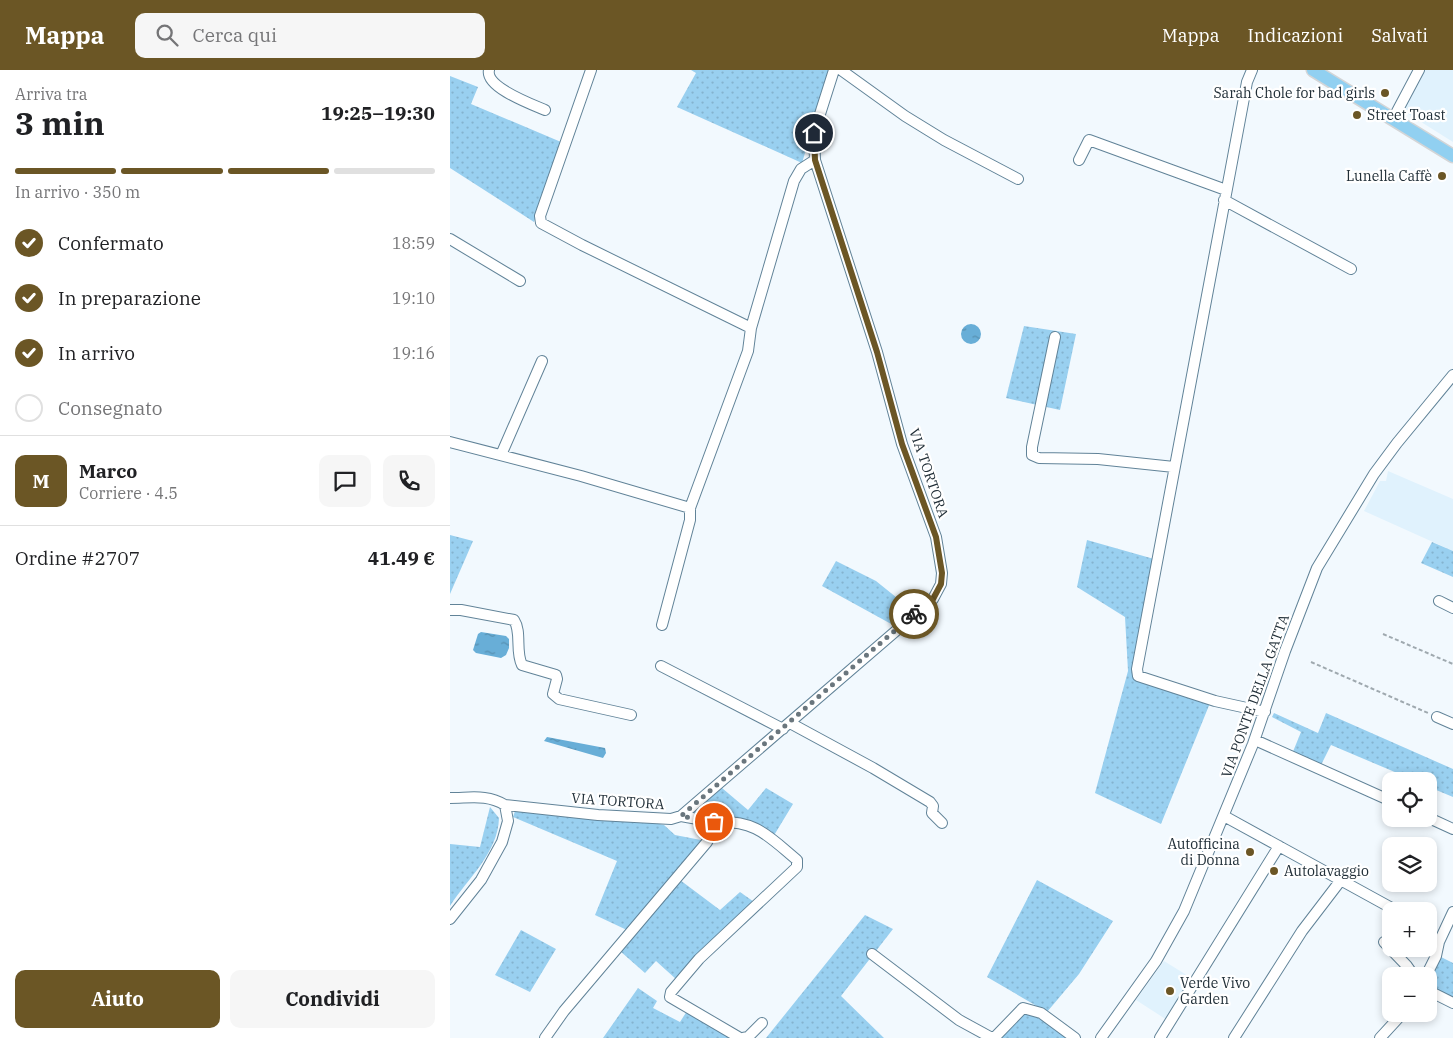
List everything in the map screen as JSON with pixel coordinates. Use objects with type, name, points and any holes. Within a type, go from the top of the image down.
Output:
[{"type":"main road","points":[[1313,70],[1453,156]]},
{"type":"street","points":[[489,70],[490,80],[518,99],[545,110]]},
{"type":"street","points":[[591,70],[540,216],[541,222],[582,245],[751,328]]},
{"type":"street","name":"VIA TORTORA","points":[[450,798],[480,797],[495,799],[505,805],[616,816],[671,819],[681,816],[933,599],[941,584],[942,573],[936,537],[902,444],[877,352],[815,160],[814,133],[834,70]]},
{"type":"street","points":[[841,70],[905,116],[944,140],[1018,179]]},
{"type":"street","points":[[1252,70],[1247,82],[1225,195],[1137,669],[1138,676],[1215,701],[1265,712]]},
{"type":"street","points":[[1393,119],[1419,70]]},
{"type":"street","points":[[1079,160],[1089,140],[1225,195],[1351,269]]},
{"type":"street","points":[[662,625],[690,520],[690,508],[748,351],[751,328],[794,181],[801,169],[815,160]]},
{"type":"street","points":[[450,239],[520,281]]},
{"type":"street","points":[[1056,337],[1032,447],[1032,455],[1040,458],[1098,459],[1174,467]]},
{"type":"street","points":[[501,456],[542,361]]},
{"type":"street","name":"VIA PONTE DELLA GATTA","points":[[1101,1038],[1156,961],[1173,931],[1224,816],[1265,712],[1317,568],[1374,474],[1391,450],[1453,375]]},
{"type":"street","points":[[450,442],[581,476],[690,508]]},
{"type":"street","points":[[1439,601],[1453,608]]},
{"type":"street","points":[[450,610],[461,610],[514,620],[517,625],[518,657],[522,665],[556,675],[557,679],[553,694],[559,699],[631,714]]},
{"type":"street","points":[[661,666],[873,768],[930,802],[933,806],[932,813],[942,823]]},
{"type":"street","points":[[1437,717],[1453,724]]},
{"type":"street","points":[[1254,740],[1382,797]]},
{"type":"street","points":[[450,920],[481,880],[502,842],[508,821],[505,805]]},
{"type":"street","points":[[681,816],[714,822],[742,823],[755,828],[769,837],[797,860],[797,867],[699,959],[671,992],[670,997],[742,1038],[748,1037],[762,1024]]},
{"type":"street","points":[[1224,816],[1382,903]]},
{"type":"street","points":[[545,1038],[564,1011],[707,842],[715,826],[714,822]]},
{"type":"street","points":[[1437,822],[1453,829]]},
{"type":"street","points":[[1160,1038],[1278,846]]},
{"type":"street","points":[[1234,1038],[1302,931],[1341,880]]},
{"type":"street","points":[[1430,967],[1453,912]]},
{"type":"street","points":[[872,954],[959,1020],[990,1036],[995,1037],[1023,1008],[1041,1013],[1075,1038]]},
{"type":"street","points":[[1398,957],[1408,967]]},
{"type":"street","points":[[1437,995],[1453,1003]]},
{"type":"street","points":[[1380,1038],[1395,1022]]},
{"type":"path","points":[[1383,634],[1453,664]]},
{"type":"path","points":[[1311,662],[1437,717]]},
{"type":"shaded area","points":[[691,70],[830,70],[802,163],[677,107],[696,73]]},
{"type":"shaded area","points":[[1422,70],[1453,70],[1453,142],[1402,110]]},
{"type":"shaded area","points":[[450,76],[478,87],[471,104],[561,142],[534,222],[450,168]]},
{"type":"shaded area","points":[[1024,326],[1076,334],[1060,410],[1006,398]]},
{"type":"shaded area","points":[[1388,471],[1453,499],[1453,551],[1364,511],[1380,481],[1386,481]]},
{"type":"shaded area","points":[[450,535],[473,541],[450,594]]},
{"type":"shaded area","points":[[1087,540],[1154,559],[1133,671],[1210,703],[1161,824],[1095,793],[1128,671],[1125,617],[1077,587]]},
{"type":"shaded area","points":[[1432,542],[1453,551],[1453,577],[1421,563]]},
{"type":"shaded area","points":[[836,561],[876,581],[912,610],[893,625],[822,586]]},
{"type":"shaded area","points":[[1274,713],[1318,733],[1326,713],[1453,769],[1453,797],[1437,790],[1437,772],[1395,772],[1331,745],[1320,767],[1292,754],[1301,732],[1272,717]]},
{"type":"shaded area","points":[[722,788],[748,810],[766,788],[793,804],[773,837],[755,826],[689,816]]},
{"type":"shaded area","points":[[490,807],[499,818],[493,843],[481,865],[450,906],[450,844],[480,847]]},
{"type":"shaded area","points":[[515,811],[655,823],[664,825],[675,835],[706,841],[629,931],[595,915],[617,861],[513,817]]},
{"type":"shaded area","points":[[680,880],[720,910],[740,892],[757,904],[677,980],[656,961],[645,973],[620,951]]},
{"type":"shaded area","points":[[1037,880],[1113,921],[1079,974],[1047,1012],[987,977]]},
{"type":"shaded area","points":[[865,915],[893,929],[841,996],[884,1038],[766,1038]]},
{"type":"shaded area","points":[[521,930],[556,949],[530,992],[495,975]]},
{"type":"shaded area","points":[[1439,956],[1453,963],[1453,998],[1437,990],[1437,967],[1434,967]]},
{"type":"shaded area","points":[[1164,961],[1193,979],[1167,1020],[1136,1000]]},
{"type":"shaded area","points":[[638,988],[657,1001],[653,1008],[680,1022],[687,1011],[734,1038],[603,1038]]},
{"type":"shaded area","points":[[1025,1013],[1035,1013],[1071,1038],[998,1038]]},
{"type":"water","points":[[967,324],[975,324],[981,330],[981,338],[975,344],[967,344],[961,338],[961,330]]},
{"type":"water","points":[[481,632],[506,636],[509,639],[509,648],[506,655],[501,658],[476,653],[473,650],[478,634]]},
{"type":"water","points":[[547,737],[605,748],[606,753],[603,758],[544,741]]},
{"type":"way so far","points":[[714,822],[681,816],[717,787],[914,614]]},
{"type":"place","name":"Sarah Chole for bad girls","points":[[1385,93]]},
{"type":"place","name":"Street Toast","points":[[1357,115]]},
{"type":"place","name":"Lunella Caffè","points":[[1442,176]]},
{"type":"place","name":"Autofficina di Donna","points":[[1250,852]]},
{"type":"place","name":"Autolavaggio","points":[[1274,871]]},
{"type":"place","name":"Verde Vivo Garden","points":[[1170,991]]},
{"type":"route","points":[[814,133],[815,160],[877,352],[902,444],[936,537],[942,573],[941,584],[933,599],[914,614]]}]
